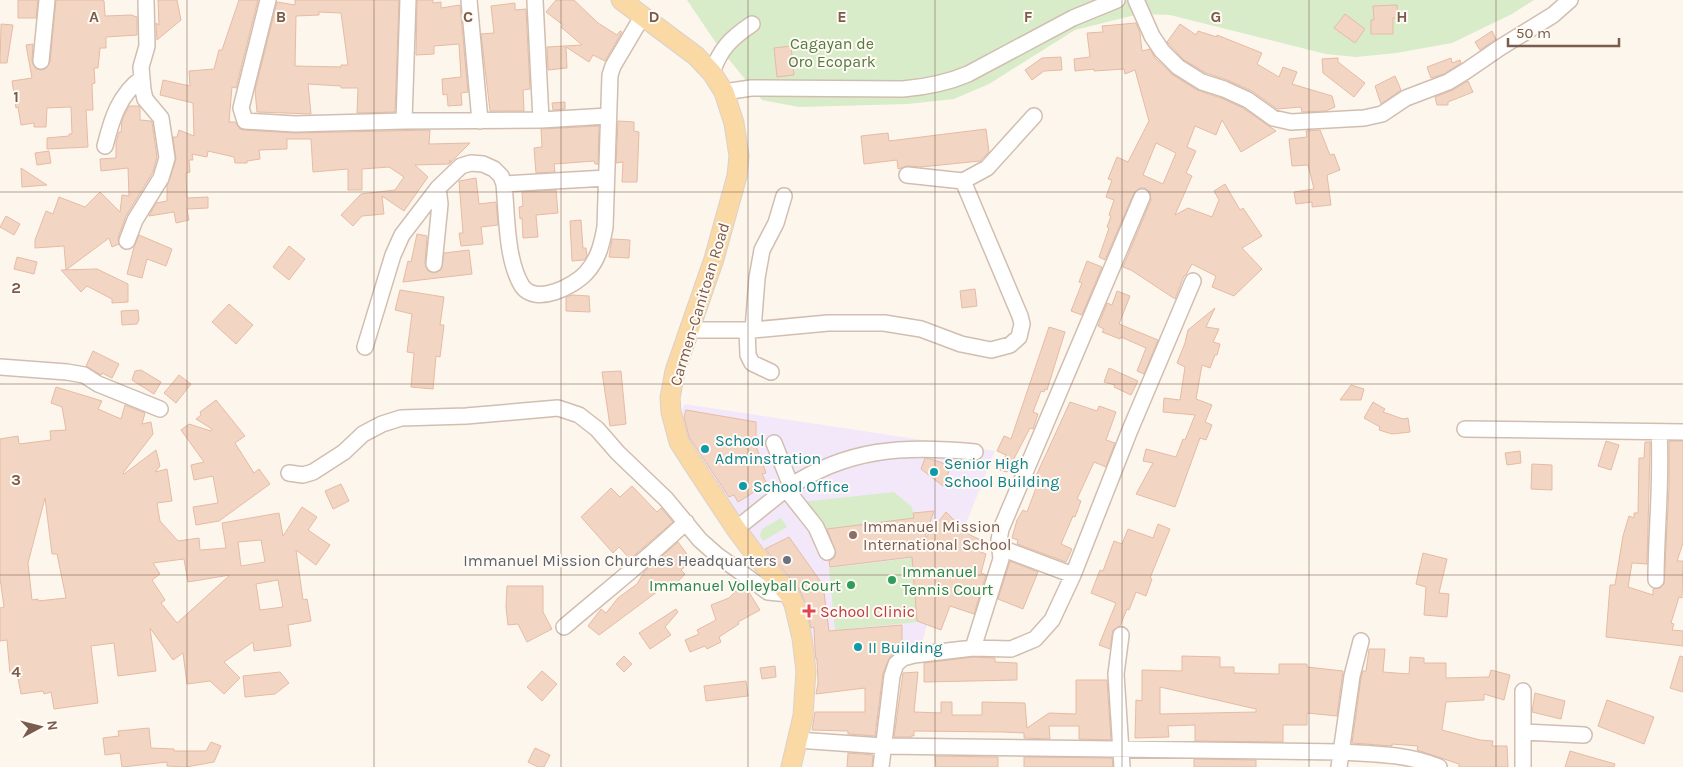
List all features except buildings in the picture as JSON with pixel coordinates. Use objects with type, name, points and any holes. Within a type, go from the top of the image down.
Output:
[{"type":"main road","name":"Carmen-Canitoan Road","points":[[621,0],[696,56],[712,73],[724,92],[737,139],[739,156],[737,176],[714,259],[675,371],[670,398],[674,427],[679,442],[736,529],[789,594],[801,632],[806,671],[803,716],[791,767]]},
{"type":"street","points":[[41,61],[47,0]]},
{"type":"street","points":[[128,242],[136,220],[161,178],[167,158],[161,118],[145,99],[140,67],[147,46],[146,0]]},
{"type":"street","points":[[268,0],[241,108],[245,121],[295,124],[540,120],[608,116]]},
{"type":"street","points":[[404,121],[408,0]]},
{"type":"street","points":[[469,0],[480,121]]},
{"type":"street","points":[[531,0],[540,120]]},
{"type":"street","points":[[724,92],[751,88],[903,90],[952,81],[1073,18],[1117,0]]},
{"type":"street","points":[[1136,0],[1152,36],[1162,51],[1178,67],[1202,82],[1248,100],[1273,118],[1291,122],[1364,118],[1382,114],[1406,98],[1448,82],[1466,72],[1501,46],[1553,15],[1570,0]]},
{"type":"street","points":[[366,347],[393,255],[402,234],[438,188],[460,166],[471,163],[483,164],[494,169],[501,176],[504,184],[513,264],[523,287],[534,294],[547,294],[571,285],[586,273],[602,244],[605,227],[610,75],[642,17]]},
{"type":"street","points":[[712,73],[718,57],[734,36],[752,24]]},
{"type":"street","points":[[105,146],[116,109],[131,86],[142,78]]},
{"type":"street","points":[[906,175],[963,181],[987,168],[1034,116]]},
{"type":"street","points":[[504,184],[606,178]]},
{"type":"street","points":[[688,330],[750,330],[828,323],[884,323],[920,329],[960,344],[983,349],[1000,348],[1015,342],[1020,337],[1022,330],[1020,316],[963,181]]},
{"type":"street","points":[[434,264],[440,204],[438,188]]},
{"type":"street","points":[[771,372],[752,363],[748,355],[756,278],[762,250],[776,222],[784,196]]},
{"type":"street","points":[[973,648],[1001,559],[999,540],[1004,524],[1142,196]]},
{"type":"street","points":[[881,767],[892,676],[896,664],[903,658],[914,654],[973,648],[1011,648],[1035,639],[1052,620],[1193,281]]},
{"type":"street","points":[[0,367],[84,375],[98,384],[160,409]]},
{"type":"street","points":[[289,472],[303,475],[313,472],[344,452],[363,434],[382,424],[401,418],[458,416],[558,408],[579,414],[597,429],[618,453],[666,499],[700,540],[762,588],[773,594],[789,594]]},
{"type":"street","points":[[1465,429],[1683,432]]},
{"type":"street","points":[[1656,580],[1656,540],[1661,461],[1659,432]]},
{"type":"street","points":[[774,443],[789,487],[816,528],[827,552]]},
{"type":"street","points":[[736,529],[789,487],[827,466],[863,454],[884,450],[942,448],[974,452]]},
{"type":"street","points":[[564,627],[653,554],[686,522]]},
{"type":"street","points":[[1001,548],[1072,575]]},
{"type":"street","points":[[1121,635],[1116,674],[1122,767]]},
{"type":"street","points":[[1340,759],[1352,676],[1362,640]]},
{"type":"street","points":[[1523,691],[1523,767]]},
{"type":"street","points":[[1523,732],[1584,735]]},
{"type":"street","points":[[797,740],[883,746],[1121,750],[1340,759],[1397,756],[1424,761],[1440,767]]},
{"type":"shaded area","name":"Immanuel Mission International School","points":[[684,404],[995,451],[929,616],[921,648],[808,666],[787,592],[693,461],[679,421]]},
{"type":"green space","name":"Cagayan de Oro Ecopark","points":[[687,0],[1534,0],[1512,14],[1452,43],[1396,53],[1356,57],[1326,54],[1170,15],[1139,14],[1075,30],[989,84],[954,99],[908,104],[799,107],[762,100],[718,46]]},
{"type":"green space","points":[[894,492],[912,507],[914,518],[811,531],[801,502]]},
{"type":"green space","points":[[781,518],[787,527],[763,541],[760,536],[762,529]]},
{"type":"green space","points":[[912,558],[918,622],[835,630],[829,568]]},
{"type":"place","name":"School Adminstration","points":[[705,449]]},
{"type":"place","name":"Senior High School Building","points":[[934,472]]},
{"type":"place","name":"School Office","points":[[743,486]]},
{"type":"place","name":"Immanuel Mission International School","points":[[853,535]]},
{"type":"place","name":"Immanuel Mission Churches Headquarters","points":[[787,560]]},
{"type":"place","name":"Immanuel Tennis Court","points":[[892,580]]},
{"type":"place","name":"Immanuel Volleyball Court","points":[[851,585]]},
{"type":"place","name":"School Clinic","points":[[809,611]]},
{"type":"place","name":"II Building","points":[[858,647]]}]
